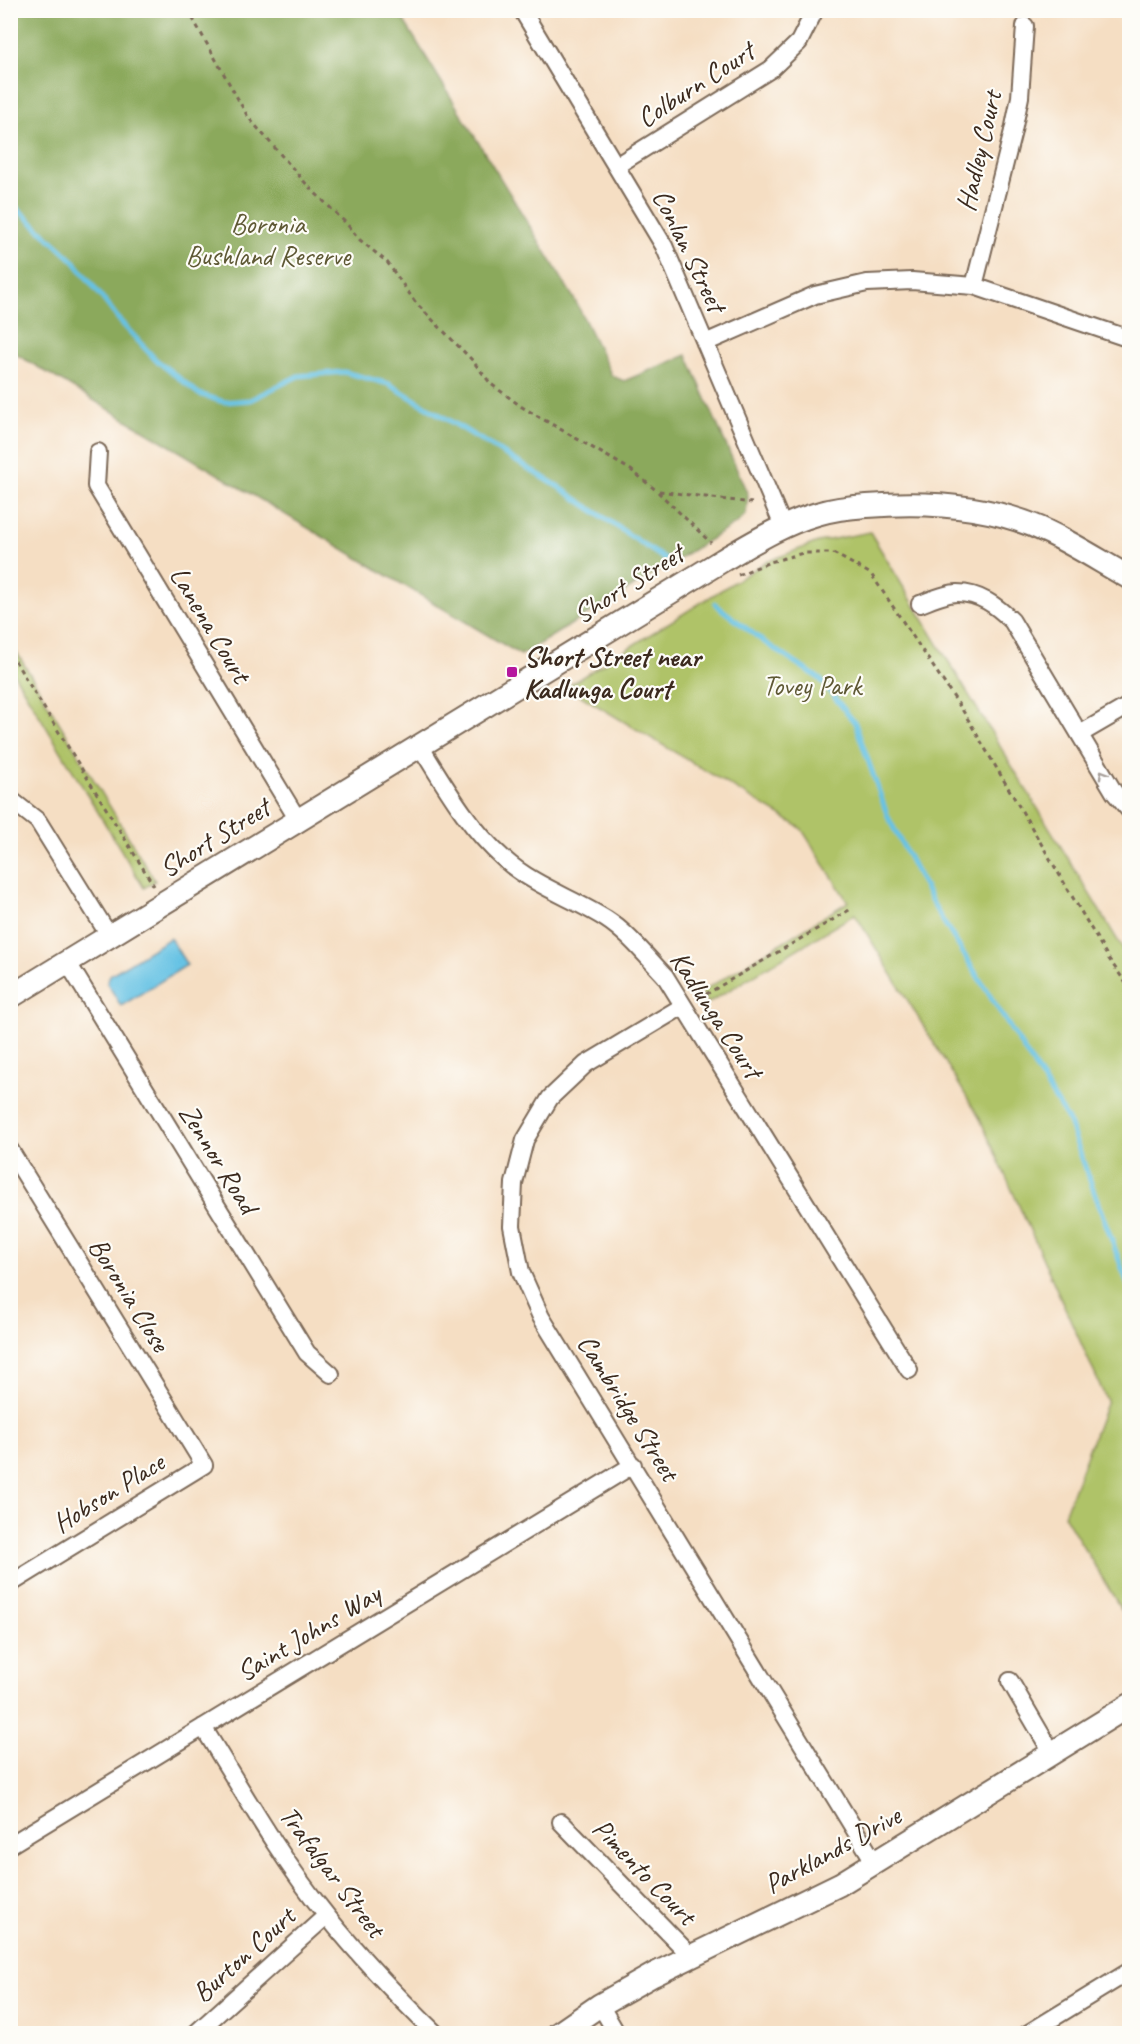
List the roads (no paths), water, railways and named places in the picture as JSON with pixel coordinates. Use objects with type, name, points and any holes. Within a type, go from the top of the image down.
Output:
[{"type":"street","name":"Conlan Street","points":[[522,10],[664,246],[783,526]]},
{"type":"street","name":"Colburn Court","points":[[616,166],[771,69],[799,42],[815,10]]},
{"type":"street","name":"Hadley Court","points":[[974,286],[1020,97],[1025,26]]},
{"type":"street","points":[[705,343],[815,295],[867,284],[912,281],[974,286],[1130,339]]},
{"type":"street","name":"Lanena Court","points":[[98,452],[96,486],[298,820]]},
{"type":"street","name":"Short Street","points":[[10,997],[723,560],[783,526],[819,513],[853,507],[901,503],[945,505],[994,513],[1049,532],[1130,578]]},
{"type":"street","points":[[920,604],[957,593],[982,598],[997,606],[1025,639],[1114,792],[1130,811]]},
{"type":"street","points":[[1080,734],[1130,705]]},
{"type":"street","name":"Kadlunga Court","points":[[420,746],[470,824],[505,860],[540,885],[607,920],[637,946],[665,976],[909,1370]]},
{"type":"street","points":[[10,799],[38,821],[110,937]]},
{"type":"street","name":"Zennor Road","points":[[68,963],[307,1353],[331,1374]]},
{"type":"street","name":"Cambridge Street","points":[[683,1006],[586,1064],[550,1098],[525,1140],[514,1182],[512,1226],[522,1272],[541,1317],[875,1863]]},
{"type":"street","name":"Boronia Close","points":[[10,1150],[204,1465]]},
{"type":"street","name":"Hobson Place","points":[[10,1584],[204,1465]]},
{"type":"street","name":"Saint Johns Way","points":[[10,1845],[633,1465]]},
{"type":"street","points":[[1010,1681],[1052,1753]]},
{"type":"street","name":"Parklands Drive","points":[[558,2034],[600,2005],[653,1975],[840,1884],[1130,1705]]},
{"type":"street","name":"Trafalgar Street","points":[[203,1727],[263,1825],[326,1916],[436,2034]]},
{"type":"street","name":"Pimento Court","points":[[561,1822],[691,1956]]},
{"type":"street","name":"Burton Court","points":[[195,2034],[326,1916]]},
{"type":"street","points":[[1027,2034],[1130,1971]]},
{"type":"street","points":[[600,2005],[617,2034]]},
{"type":"water","points":[[170,938],[187,965],[121,1006],[107,983],[110,975]]},
{"type":"waterway","points":[[10,202],[74,261],[120,321],[155,359],[199,394],[224,402],[250,400],[298,376],[344,372],[389,384],[559,487],[666,560]]},
{"type":"waterway","points":[[715,604],[764,642],[820,679],[855,723],[888,817],[938,913],[1068,1120],[1130,1290]]},
{"type":"place","name":"Short Street near Kadlunga Court","points":[[512,672]]},
{"type":"park label","name":"Boronia Bushland Reserve","points":[[268,239]]},
{"type":"park label","name":"Tovey Park","points":[[812,685]]}]
